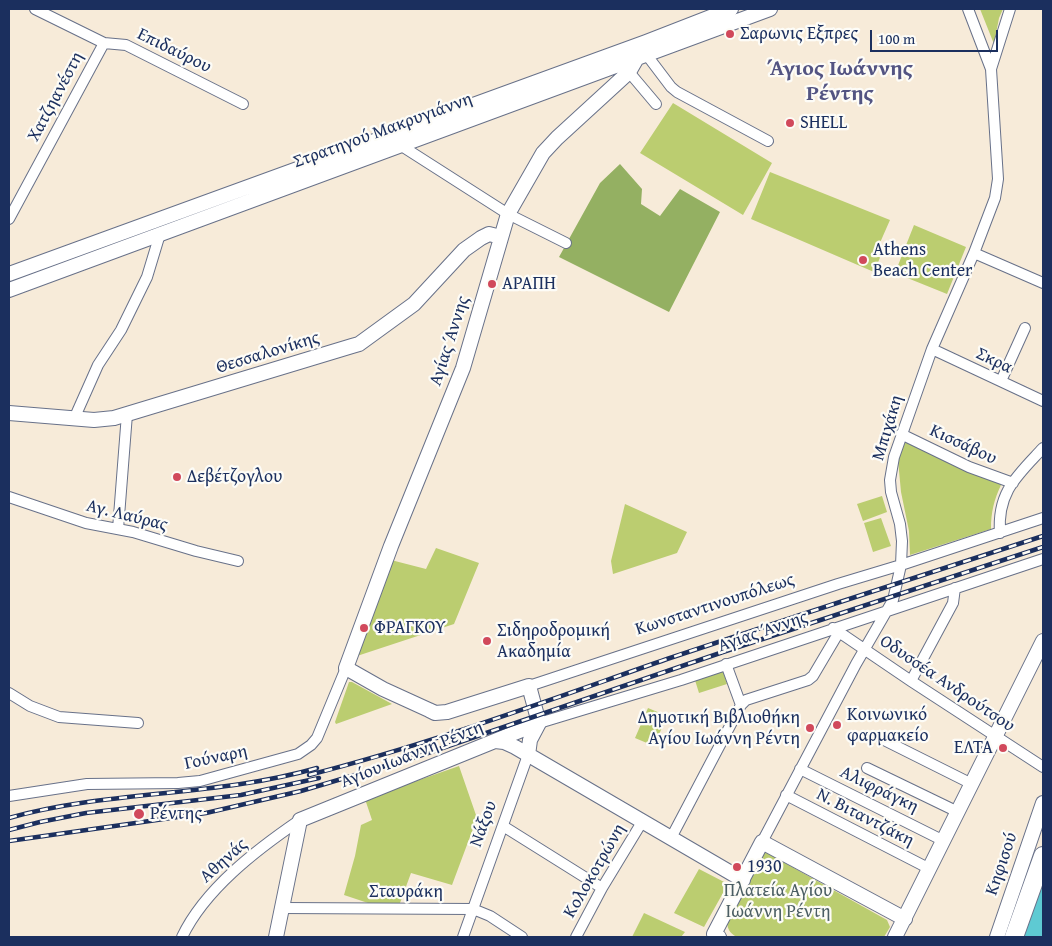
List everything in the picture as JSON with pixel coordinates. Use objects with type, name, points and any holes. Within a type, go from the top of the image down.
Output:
[{"type":"highway","points":[[1014,937],[1043,856]]},
{"type":"street","name":"Επιδαύρου","points":[[34,9],[104,43],[126,45],[243,104]]},
{"type":"street","points":[[700,22],[720,9]]},
{"type":"street","name":"Στρατηγού Μακρυγιάννη","points":[[9,274],[388,136],[639,53],[700,22],[732,9]]},
{"type":"street","name":"Στρατηγού Μακρυγιάννη","points":[[9,290],[400,145],[639,53],[754,11],[770,9]]},
{"type":"street","name":"Μπιχάκη","points":[[762,842],[865,649],[888,610],[897,585],[901,565],[902,541],[900,524],[891,492],[890,480],[894,457],[932,350],[974,253],[997,189],[991,69],[968,9]]},
{"type":"street","points":[[991,69],[1010,9]]},
{"type":"street","name":"Χατζηανέστη","points":[[9,219],[104,43]]},
{"type":"street","points":[[639,53],[677,92],[768,141]]},
{"type":"street","name":"Αγίας Άννης","points":[[346,668],[391,546],[463,368],[508,214],[543,153],[629,72],[639,53]]},
{"type":"street","points":[[629,72],[656,104]]},
{"type":"street","points":[[388,136],[508,214],[566,243]]},
{"type":"street","points":[[74,419],[98,365],[121,330],[143,286],[155,255],[160,234]]},
{"type":"street","name":"Θεσσαλονίκης","points":[[9,413],[103,420],[312,360],[359,344],[414,304],[464,250],[489,234],[501,237]]},
{"type":"street","points":[[974,253],[1043,283]]},
{"type":"street","points":[[1001,382],[1025,328]]},
{"type":"street","name":"Σκρα","points":[[932,350],[1043,400]]},
{"type":"street","points":[[118,529],[127,414]]},
{"type":"street","name":"Κισσάβου","points":[[901,434],[969,467],[1013,483]]},
{"type":"street","points":[[1000,533],[999,516],[1001,506],[1013,483],[1043,448]]},
{"type":"street","name":"Αγ. Λαύρας","points":[[9,497],[86,524],[133,532],[196,551],[238,561]]},
{"type":"street","name":"Κωνσταντινουπόλεως","points":[[346,668],[383,689],[435,713],[447,712],[1043,518]]},
{"type":"street","name":"Αγίας Άννης","points":[[495,741],[539,723],[836,630],[888,610],[1043,559]]},
{"type":"street","points":[[911,681],[954,603],[955,588]]},
{"type":"street","points":[[671,838],[741,704],[746,700],[808,680],[813,676],[836,630]]},
{"type":"street","name":"Οδυσσέα Ανδρούτσου","points":[[836,630],[1043,767]]},
{"type":"street","points":[[895,937],[1043,641]]},
{"type":"street","points":[[726,664],[741,704]]},
{"type":"street","name":"Γούναρη","points":[[9,796],[87,784],[200,781],[293,756],[307,749],[317,738],[346,668]]},
{"type":"street","points":[[529,686],[539,723]]},
{"type":"street","points":[[9,692],[30,706],[59,717],[138,723]]},
{"type":"street","name":"Νάξου","points":[[463,937],[528,755],[530,740],[539,723]]},
{"type":"street","points":[[515,747],[522,730]]},
{"type":"street","points":[[882,739],[972,784]]},
{"type":"street","name":"Αγίου Ιωάννη Ρέντη","points":[[300,820],[495,741],[504,742],[742,880]]},
{"type":"street","points":[[868,768],[958,812]]},
{"type":"street","name":"Αλιφράγκη","points":[[800,769],[944,841]]},
{"type":"street","name":"Ν. Βιταντζάκη","points":[[786,795],[930,869]]},
{"type":"street","name":"Κηφισού","points":[[997,937],[1043,803]]},
{"type":"street","points":[[276,937],[300,820]]},
{"type":"street","name":"Αθηνάς","points":[[182,937],[194,916],[222,883],[279,835],[300,820]]},
{"type":"street","name":"Κολοκοτρώνη","points":[[576,937],[602,888],[642,822]]},
{"type":"street","points":[[503,826],[602,888]]},
{"type":"street","points":[[719,937],[714,934],[762,842],[905,919]]},
{"type":"street","name":"Σταυράκη","points":[[282,908],[473,909],[490,916],[522,937]]},
{"type":"green space","points":[[980,9],[1003,9],[999,18],[994,44]]},
{"type":"green space","points":[[673,103],[772,163],[743,215],[640,153]]},
{"type":"green space","points":[[620,164],[642,189],[641,204],[660,216],[680,189],[720,212],[669,312],[559,257],[600,183]]},
{"type":"green space","points":[[770,172],[890,220],[879,245],[884,248],[874,272],[751,219]]},
{"type":"green space","points":[[914,225],[966,247],[947,294],[895,273]]},
{"type":"green space","points":[[905,440],[999,481],[1001,485],[993,506],[991,529],[910,555],[909,531],[901,492],[898,460]]},
{"type":"green space","points":[[882,496],[887,512],[863,521],[857,504]]},
{"type":"green space","points":[[625,504],[687,532],[677,553],[613,574],[611,561]]},
{"type":"green space","points":[[881,518],[891,546],[873,552],[864,523]]},
{"type":"green space","points":[[436,548],[479,563],[454,624],[357,656],[391,560],[426,569]]},
{"type":"green space","points":[[722,668],[727,684],[699,693],[694,677]]},
{"type":"green space","points":[[349,682],[392,704],[336,724],[335,722]]},
{"type":"green space","points":[[648,708],[667,716],[654,746],[635,738]]},
{"type":"green space","points":[[459,766],[477,818],[452,885],[411,873],[400,903],[368,903],[344,895],[361,825],[372,820],[365,799]]},
{"type":"green space","name":"Πλατεία Αγίου Ιωάννη Ρέντη","points":[[763,853],[767,853],[887,920],[890,927],[884,937],[737,937],[732,934],[727,925],[727,920]]},
{"type":"green space","points":[[699,869],[728,884],[704,927],[674,913]]},
{"type":"green space","points":[[644,913],[685,932],[681,937],[632,937]]},
{"type":"water","points":[[1043,882],[1043,937],[1024,937]]},
{"type":"railway","points":[[309,775],[400,750],[534,706],[714,643],[1043,536]]},
{"type":"railway","points":[[9,841],[206,813],[301,791],[419,756],[723,652],[1043,547]]},
{"type":"railway","points":[[9,818],[85,802],[240,784],[317,768]]},
{"type":"railway","points":[[9,830],[86,813],[241,795],[319,778]]},
{"type":"place","name":"Σαρωνις Εξπρες","points":[[730,34]]},
{"type":"place","name":"SHELL","points":[[790,123]]},
{"type":"place","name":"Athens Beach Center","points":[[863,260]]},
{"type":"place","name":"ΑΡΑΠΗ","points":[[492,284]]},
{"type":"place","name":"Δεβέτζογλου","points":[[177,477]]},
{"type":"place","name":"ΦΡΑΓΚΟΥ","points":[[364,628]]},
{"type":"place","name":"Σιδηροδρομική Ακαδημία","points":[[487,641]]},
{"type":"place","name":"Κοινωνικό φαρμακείο","points":[[837,725]]},
{"type":"place","name":"Δημοτική Βιβλιοθήκη Αγίου Ιωάννη Ρέντη","points":[[810,728]]},
{"type":"place","name":"ΕΛΤΑ","points":[[1003,748]]},
{"type":"place","name":"Ρέντης","points":[[139,814]]},
{"type":"place","name":"1930","points":[[737,867]]},
{"type":"district","name":"Άγιος Ιωάννης Ρέντης","points":[[840,82]]}]
